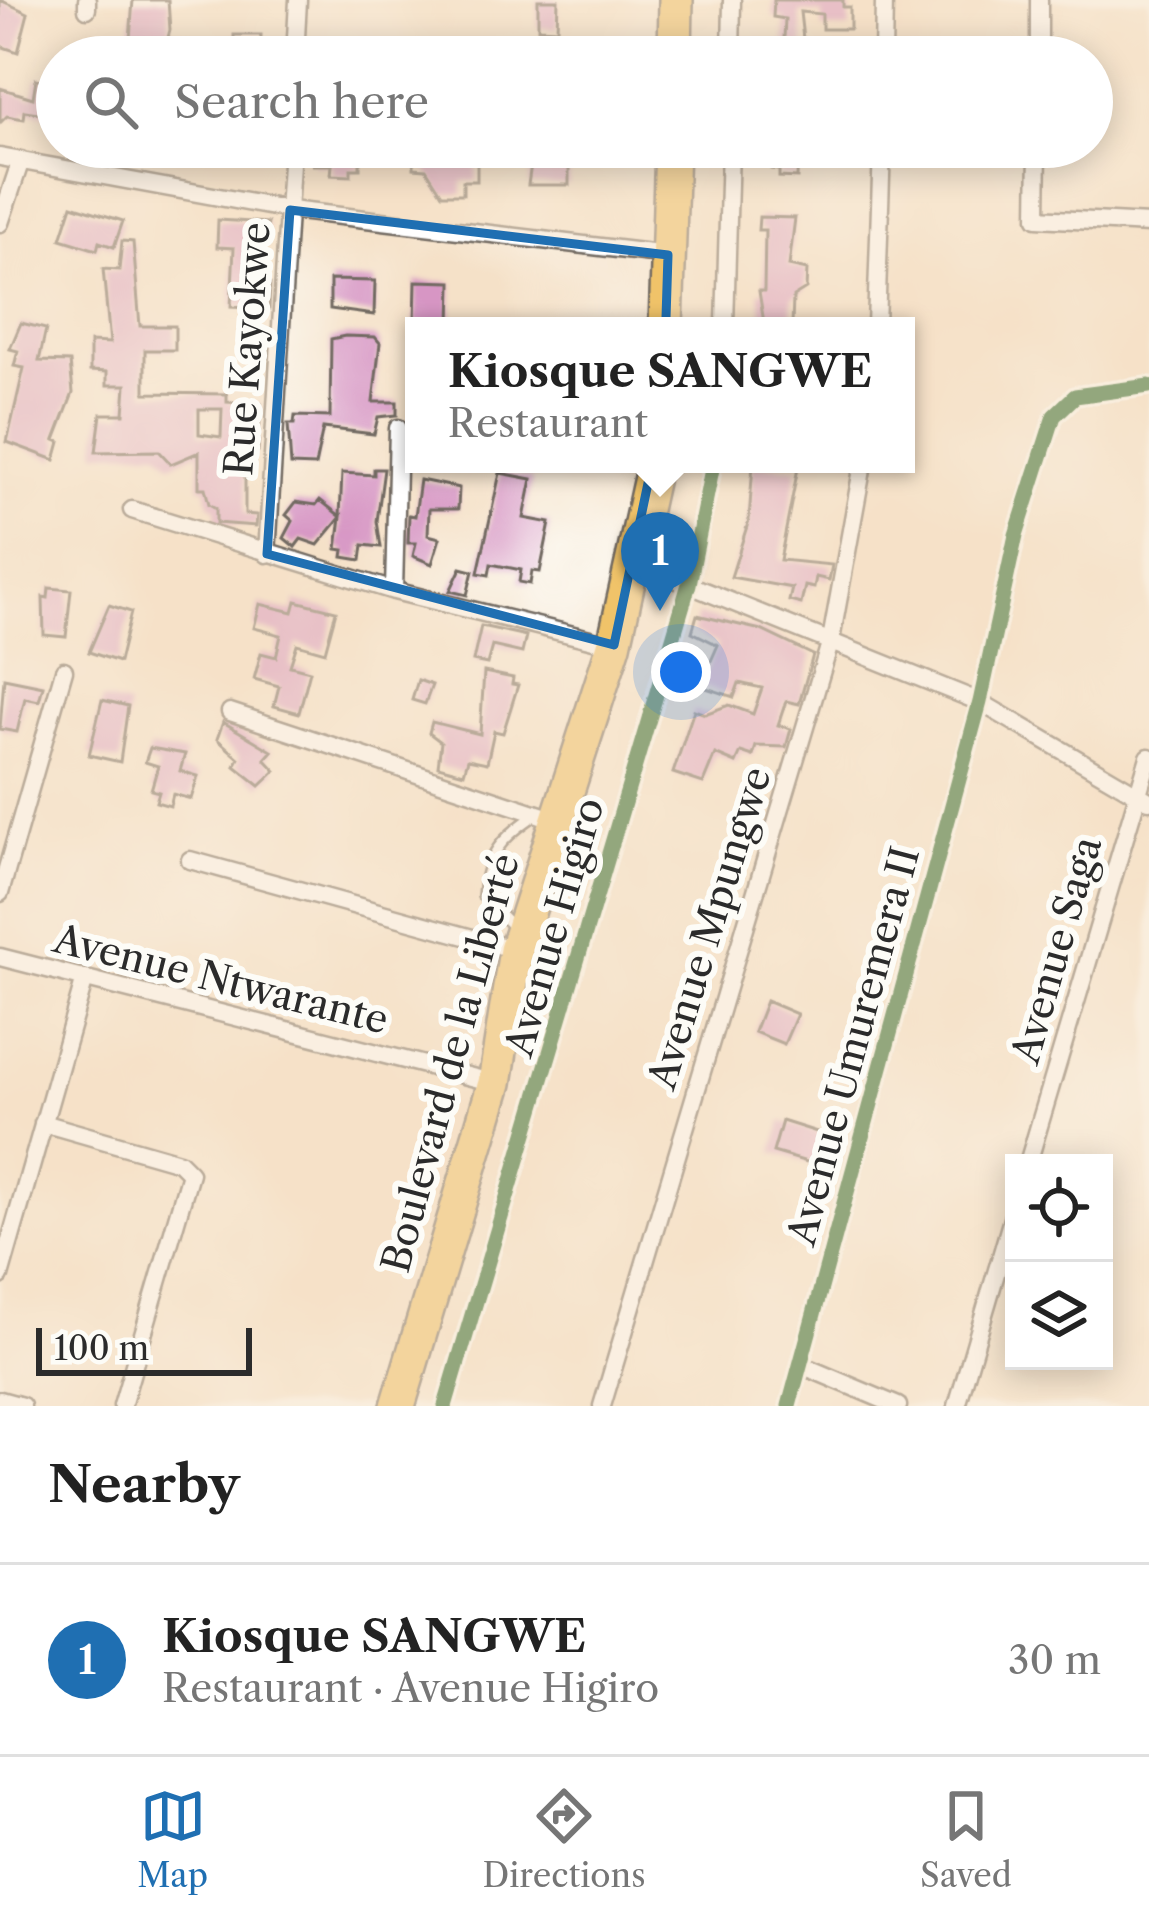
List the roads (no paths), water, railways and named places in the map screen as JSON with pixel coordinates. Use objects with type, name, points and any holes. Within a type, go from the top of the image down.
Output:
[{"type":"highway","points":[[675,36],[676,0]]},
{"type":"highway","points":[[666,317],[671,168]]},
{"type":"highway","name":"Boulevard de la Liberté","points":[[398,1406],[495,1083],[519,942],[548,818],[614,645],[652,473]]},
{"type":"street","points":[[297,36],[298,0]]},
{"type":"street","points":[[731,36],[732,0]]},
{"type":"street","points":[[884,0],[884,36]]},
{"type":"street","points":[[1039,36],[1040,0]]},
{"type":"street","points":[[0,157],[36,163]]},
{"type":"street","points":[[0,223],[21,160]]},
{"type":"street","points":[[64,168],[290,210],[668,255]]},
{"type":"street","name":"Rue Kayokwe","points":[[267,554],[291,168]]},
{"type":"street","points":[[725,317],[729,168]]},
{"type":"street","points":[[876,317],[881,168]]},
{"type":"street","points":[[1038,168],[1037,218],[1149,224]]},
{"type":"street","name":"Avenue Umuremera II","points":[[789,1406],[980,702],[1016,535],[1061,404],[1075,395],[1149,386]]},
{"type":"street","points":[[394,591],[398,428]]},
{"type":"street","name":"Avenue Higiro","points":[[445,1406],[689,584],[711,473]]},
{"type":"street","name":"Avenue Mpungwe","points":[[602,1406],[831,640],[861,473]]},
{"type":"street","points":[[131,510],[394,591],[614,645]]},
{"type":"street","points":[[635,563],[980,702],[1143,797]]},
{"type":"street","points":[[0,893],[64,670]]},
{"type":"street","points":[[230,712],[548,818]]},
{"type":"street","name":"Avenue Saga","points":[[1031,1154],[1143,797],[1149,757]]},
{"type":"street","points":[[190,860],[519,942]]},
{"type":"street","name":"Avenue Ntwarante","points":[[0,957],[495,1083]]},
{"type":"street","points":[[0,1276],[85,978]]},
{"type":"street","points":[[43,1123],[179,1162],[190,1173],[122,1406]]},
{"type":"street","points":[[957,1406],[1005,1243]]},
{"type":"street","points":[[801,1366],[898,1406]]},
{"type":"street","points":[[0,1400],[22,1406]]},
{"type":"lane","points":[[519,942],[483,896],[484,880],[505,835],[548,818]]},
{"type":"place","name":"Kiosque SANGWE","points":[[660,611]]}]
